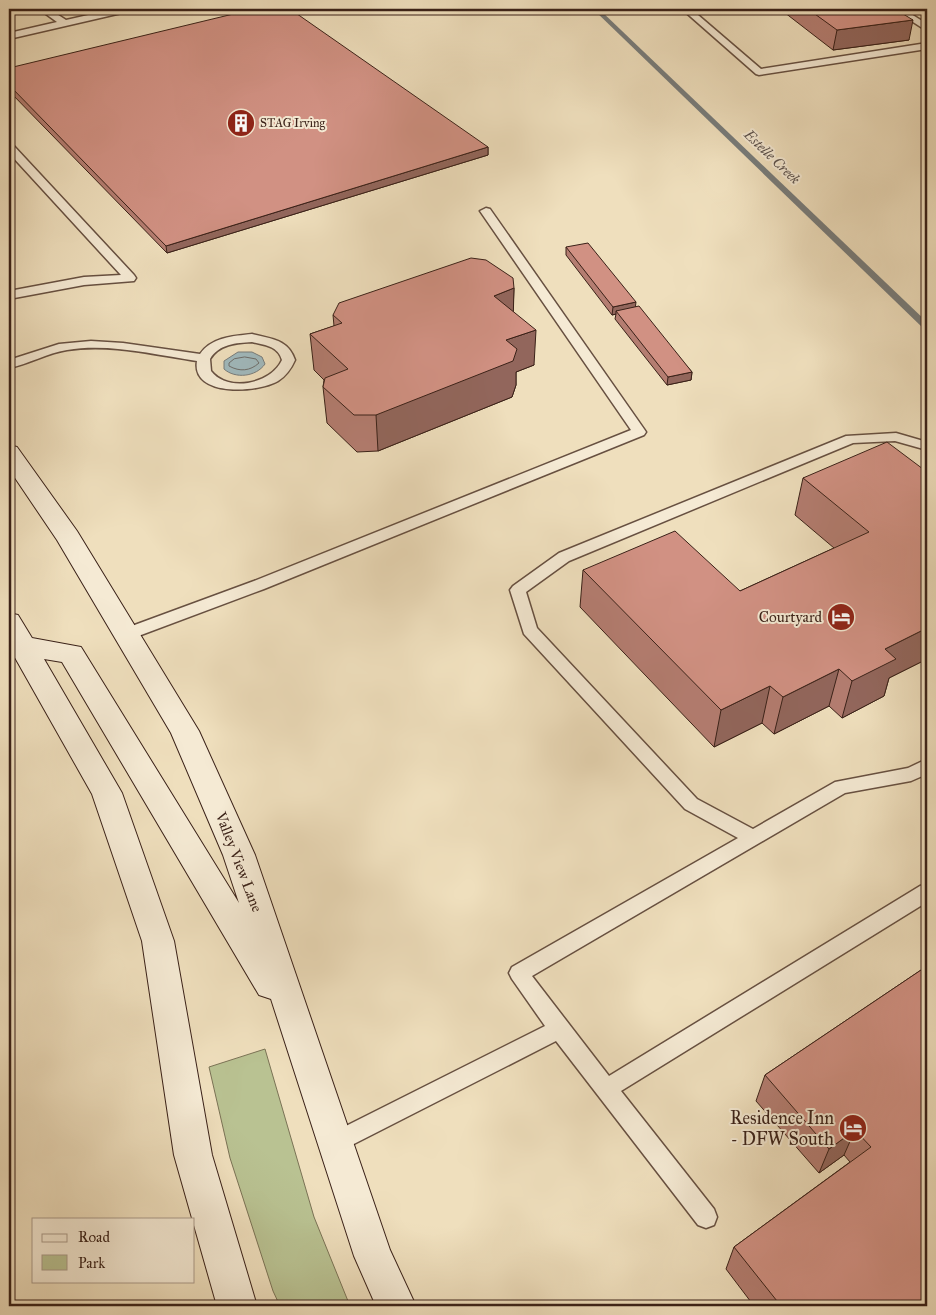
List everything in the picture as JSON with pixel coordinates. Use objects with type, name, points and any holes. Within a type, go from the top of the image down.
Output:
[{"type":"main road","name":"Valley View Lane","points":[[9,452],[68,537],[185,731],[239,855],[336,1142],[372,1256],[396,1306]]},
{"type":"main road","points":[[13,640],[71,654],[298,1028]]},
{"type":"main road","points":[[13,640],[107,793],[158,941],[193,1155],[223,1263],[238,1306]]},
{"type":"lane","points":[[43,9],[64,23]]},
{"type":"lane","points":[[9,36],[126,9]]},
{"type":"lane","points":[[686,9],[759,72],[927,46]]},
{"type":"lane","points":[[897,9],[927,28]]},
{"type":"lane","points":[[9,147],[130,278],[84,281],[9,295]]},
{"type":"lane","points":[[127,634],[259,585],[639,432],[486,211]]},
{"type":"lane","points":[[252,338],[266,339],[278,344],[286,350],[289,358],[283,372],[273,379],[258,385],[243,387],[216,382],[206,375],[202,367],[203,358],[210,350],[222,343],[236,339],[252,338]]},
{"type":"lane","points":[[9,364],[58,348],[76,345],[100,345],[203,358]]},
{"type":"lane","points":[[753,836],[691,804],[530,630],[518,590],[564,557],[851,440],[896,438],[927,446]]},
{"type":"lane","points":[[706,1217],[560,1029],[519,973],[841,786],[911,774],[927,766]]},
{"type":"lane","points":[[606,1089],[927,892]]},
{"type":"lane","points":[[336,1142],[560,1029]]},
{"type":"green space","points":[[265,1049],[314,1217],[350,1306],[280,1306],[273,1291],[230,1158],[209,1067]]},
{"type":"water","points":[[238,352],[252,352],[262,357],[265,364],[256,372],[245,375],[234,374],[224,369],[224,361]]},
{"type":"building","name":"STAG Irving","points":[[254,9],[290,9],[488,147],[166,246],[9,85],[9,68]]},
{"type":"building","points":[[808,9],[895,9],[913,20],[837,30]]},
{"type":"building","points":[[588,243],[636,302],[613,307],[566,247]]},
{"type":"building","points":[[471,258],[486,260],[513,278],[514,288],[494,296],[536,330],[506,340],[517,349],[513,361],[376,415],[354,415],[323,387],[325,378],[348,369],[310,334],[342,323],[333,315],[339,303]]},
{"type":"building","points":[[639,306],[692,372],[668,377],[616,311]]},
{"type":"building","name":"Courtyard","points":[[887,442],[927,472],[927,628],[885,649],[896,659],[852,681],[839,669],[783,697],[770,686],[721,710],[583,570],[675,531],[740,591],[869,532],[803,478]]},
{"type":"building","name":"Residence Inn - DFW South","points":[[927,966],[927,1304],[924,1306],[781,1306],[734,1247],[871,1147],[855,1130],[829,1149],[765,1075]]},
{"type":"waterway","name":"Estelle Creek","points":[[596,9],[927,327]]},
{"type":"place","name":"STAG Irving","points":[[241,123]]},
{"type":"place","name":"Courtyard","points":[[841,617]]},
{"type":"place","name":"Residence Inn - DFW South","points":[[853,1128]]}]
